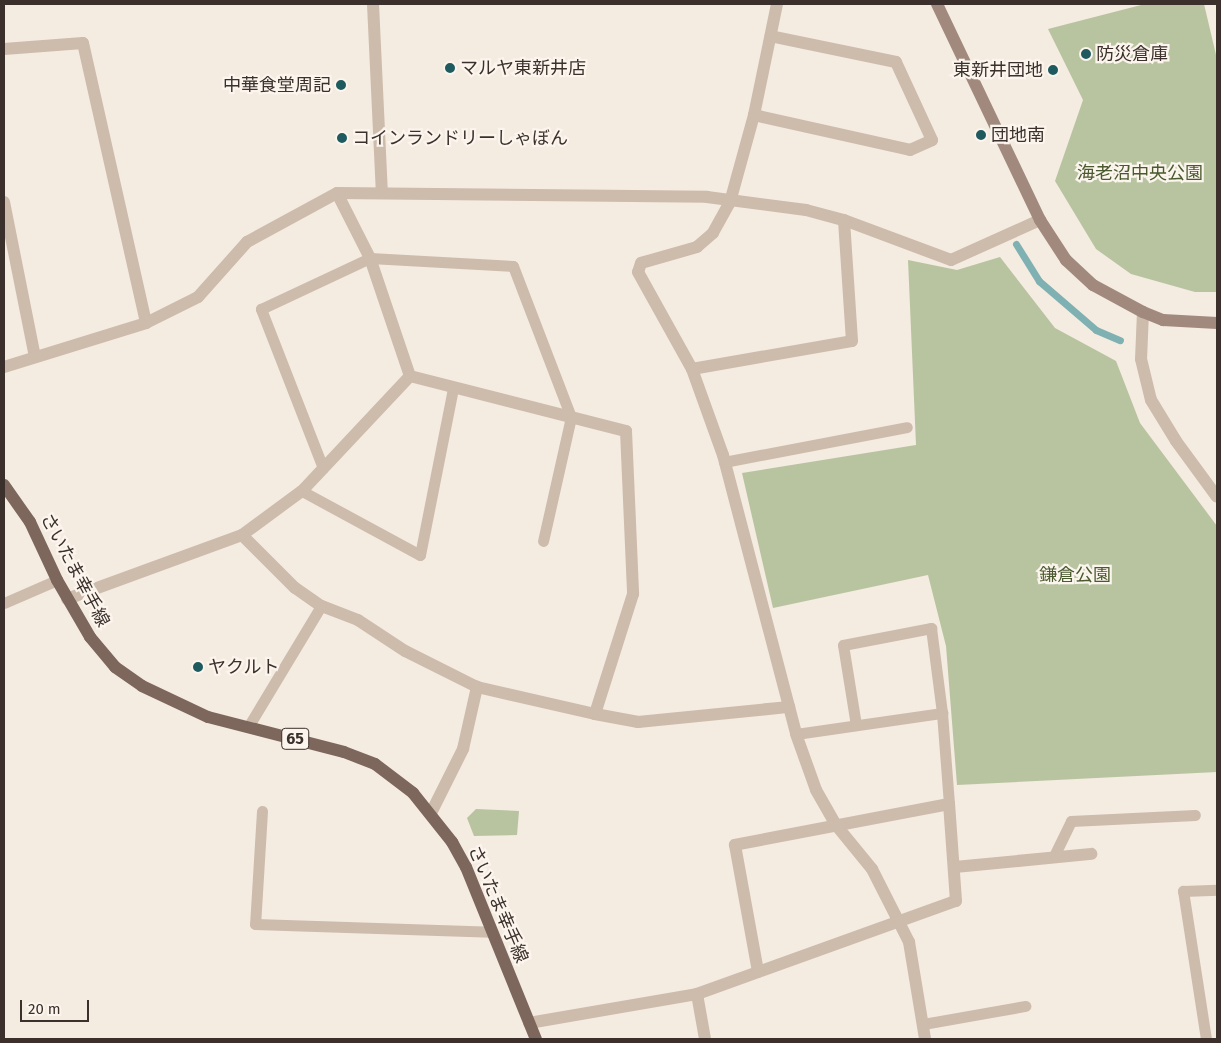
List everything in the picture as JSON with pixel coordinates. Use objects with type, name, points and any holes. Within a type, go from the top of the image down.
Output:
[{"type":"main road","name":"さいたま幸手線","points":[[4,485],[30,522],[57,580],[90,637],[109,659],[142,686],[208,717],[344,752],[375,764],[413,794],[430,813],[466,868],[536,1039]]},
{"type":"street","points":[[373,4],[382,193]]},
{"type":"street","points":[[777,4],[754,116],[730,202],[713,233],[697,248],[642,263],[638,272],[692,370],[724,462],[796,734],[816,790],[836,826],[872,869],[909,942],[925,1039]]},
{"type":"street","points":[[937,4],[1040,220],[1066,260],[1093,285],[1143,312],[1163,320],[1217,323]]},
{"type":"street","points":[[754,116],[910,150],[932,140],[896,62],[771,36]]},
{"type":"street","points":[[4,48],[83,43],[146,323]]},
{"type":"street","points":[[337,193],[370,258],[410,376]]},
{"type":"street","points":[[4,367],[146,323],[198,297],[246,242],[337,193],[708,197],[730,202],[806,210],[844,220],[952,260],[1040,220]]},
{"type":"street","points":[[4,202],[35,357]]},
{"type":"street","points":[[692,370],[852,340],[844,220]]},
{"type":"street","points":[[1143,312],[1141,359],[1151,400],[1176,441],[1217,497]]},
{"type":"street","points":[[410,376],[626,431],[633,594],[595,714]]},
{"type":"street","points":[[67,599],[242,535],[302,491],[410,376]]},
{"type":"street","points":[[242,535],[295,588],[321,606],[358,620],[405,651],[477,687],[638,722],[789,707]]},
{"type":"street","points":[[430,813],[463,748],[477,687]]},
{"type":"street","points":[[530,1023],[698,994],[901,923],[956,901],[949,804],[735,845],[758,972]]},
{"type":"street","points":[[955,867],[1054,856],[1091,854]]},
{"type":"street","points":[[698,994],[705,1039]]},
{"type":"lane","points":[[323,468],[261,309],[370,258],[513,266],[571,417],[544,541]]},
{"type":"lane","points":[[302,491],[420,556],[452,388]]},
{"type":"lane","points":[[724,462],[907,427]]},
{"type":"lane","points":[[4,603],[57,580]]},
{"type":"lane","points":[[248,727],[321,606]]},
{"type":"lane","points":[[856,725],[843,644],[931,628],[942,712],[949,804]]},
{"type":"lane","points":[[796,734],[942,712]]},
{"type":"lane","points":[[262,811],[255,924],[492,932]]},
{"type":"lane","points":[[1054,856],[1071,821],[1195,815]]},
{"type":"lane","points":[[1206,1039],[1182,891],[1217,890]]},
{"type":"lane","points":[[923,1024],[1025,1006]]},
{"type":"green space","name":"海老沼中央公園","points":[[1145,4],[1204,4],[1217,59],[1217,292],[1195,292],[1131,274],[1096,249],[1055,181],[1083,100],[1048,29]]},
{"type":"green space","name":"鎌倉公園","points":[[1000,257],[1055,328],[1116,361],[1140,423],[1217,526],[1217,772],[957,785],[946,646],[928,575],[773,608],[742,473],[916,445],[908,260],[957,270]]},
{"type":"green space","points":[[476,809],[519,811],[517,835],[474,836],[467,818]]},
{"type":"waterway","points":[[1016,244],[1039,281],[1096,330],[1120,340]]},
{"type":"place","name":"防災倉庫","points":[[1086,54]]},
{"type":"place","name":"マルヤ東新井店","points":[[450,68]]},
{"type":"place","name":"東新井団地","points":[[1053,70]]},
{"type":"place","name":"中華食堂周記","points":[[341,85]]},
{"type":"place","name":"団地南","points":[[981,135]]},
{"type":"place","name":"コインランドリーしゃぼん","points":[[342,138]]},
{"type":"place","name":"ヤクルト","points":[[198,667]]}]
